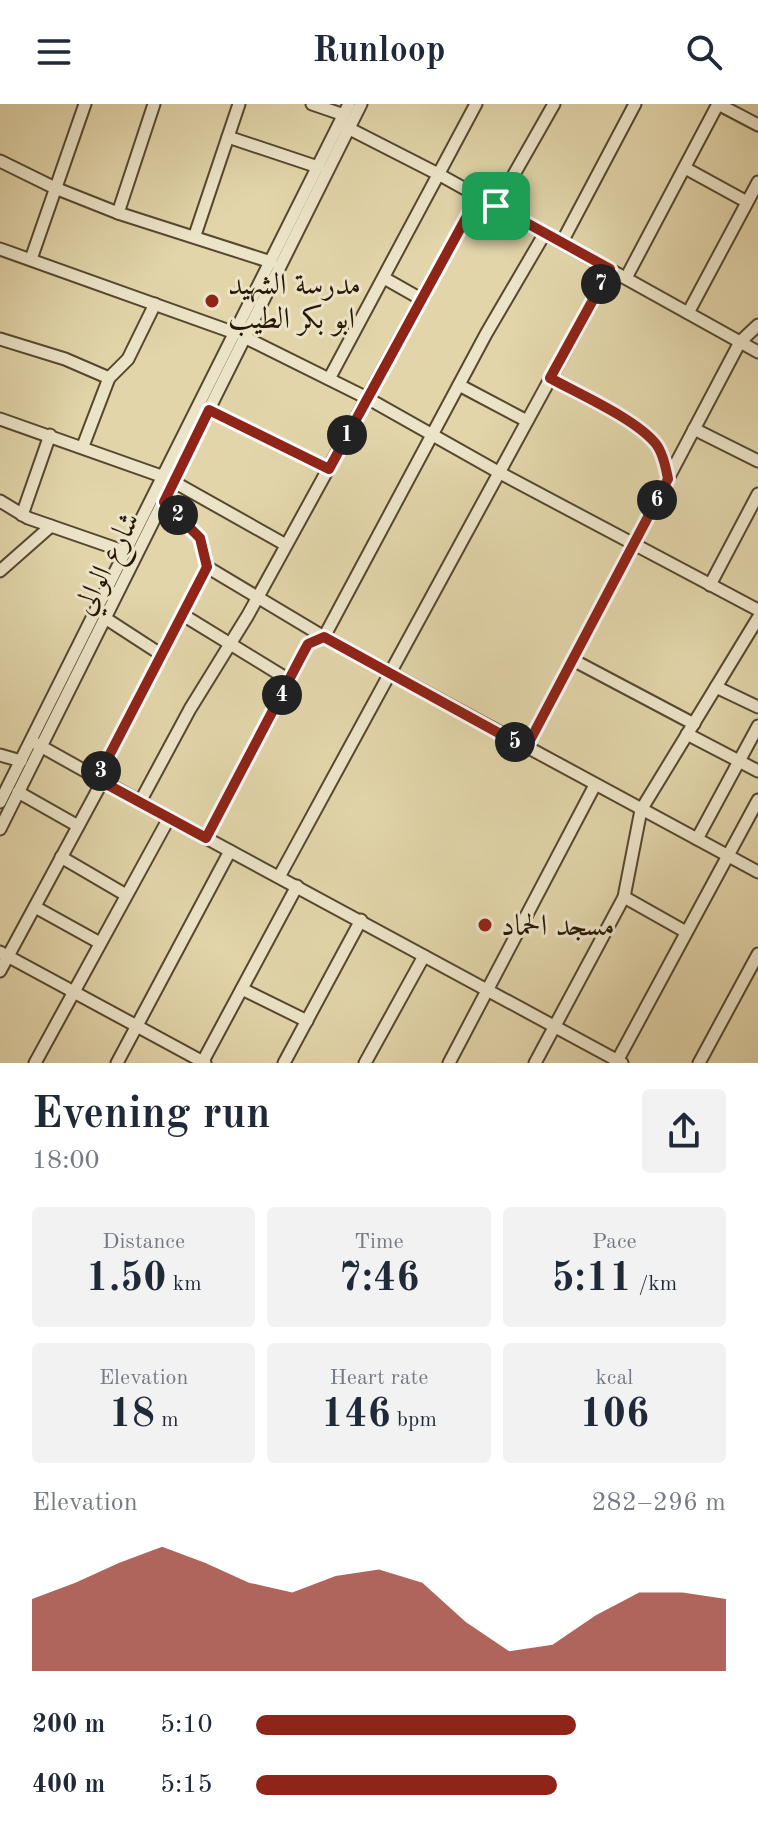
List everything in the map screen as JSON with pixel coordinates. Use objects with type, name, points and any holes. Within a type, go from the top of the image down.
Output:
[{"type":"street","points":[[31,259],[85,104]]},
{"type":"street","points":[[118,213],[154,104]]},
{"type":"street","points":[[195,235],[239,104]]},
{"type":"street","points":[[312,104],[345,118],[440,175],[758,352]]},
{"type":"street","name":"شارع الوالي","points":[[0,829],[36,744],[126,552],[209,410],[271,262],[318,167],[345,118],[361,104]]},
{"type":"street","points":[[329,379],[476,104]]},
{"type":"street","points":[[496,206],[554,104]]},
{"type":"street","points":[[562,242],[635,104]]},
{"type":"street","points":[[626,278],[718,104],[758,125]]},
{"type":"street","name":"شارع الوالي","points":[[0,802],[21,761],[36,744],[105,618],[164,502],[169,479],[345,118]]},
{"type":"street","points":[[228,137],[318,167]]},
{"type":"street","points":[[1,163],[118,213],[195,235],[271,262]]},
{"type":"street","points":[[685,168],[747,202]]},
{"type":"street","points":[[688,313],[758,182]]},
{"type":"street","points":[[140,802],[190,709],[257,599],[478,196]]},
{"type":"street","points":[[206,838],[308,644],[324,637],[432,434],[545,233]]},
{"type":"street","points":[[0,249],[240,335],[367,398],[500,473],[758,610]]},
{"type":"street","points":[[279,877],[610,269]]},
{"type":"street","points":[[384,278],[421,299]]},
{"type":"street","points":[[83,446],[109,378],[128,359],[155,304]]},
{"type":"street","points":[[526,748],[740,342],[758,325]]},
{"type":"street","points":[[0,339],[65,359],[109,378]]},
{"type":"street","points":[[550,378],[654,441],[668,479]]},
{"type":"street","points":[[459,385],[527,421]]},
{"type":"street","points":[[209,410],[329,469]]},
{"type":"street","points":[[0,419],[169,479],[286,545]]},
{"type":"street","points":[[694,429],[758,461]]},
{"type":"street","points":[[22,515],[50,435]]},
{"type":"street","points":[[710,585],[758,494]]},
{"type":"street","points":[[0,501],[22,515],[126,552]]},
{"type":"street","points":[[0,971],[4,954],[35,907],[78,826],[207,567],[200,538],[164,502]]},
{"type":"street","points":[[1,574],[51,526]]},
{"type":"street","points":[[207,567],[324,637],[758,872]]},
{"type":"street","points":[[183,615],[289,680]]},
{"type":"street","points":[[105,618],[162,655]]},
{"type":"street","points":[[535,1063],[624,897],[641,810],[758,618]]},
{"type":"street","points":[[573,660],[758,771]]},
{"type":"street","points":[[716,687],[757,704]]},
{"type":"street","points":[[697,839],[758,726]]},
{"type":"street","points":[[36,744],[618,1062],[758,801]]},
{"type":"street","points":[[0,755],[21,761]]},
{"type":"street","points":[[449,1063],[595,785]]},
{"type":"street","points":[[18,792],[78,826]]},
{"type":"street","points":[[35,1063],[169,818]]},
{"type":"street","points":[[117,1063],[230,851]]},
{"type":"street","points":[[61,857],[126,895]]},
{"type":"street","points":[[4,954],[203,1063],[297,886]]},
{"type":"street","points":[[624,897],[686,932]]},
{"type":"street","points":[[35,907],[100,943]]},
{"type":"street","points":[[284,1063],[361,920]]},
{"type":"street","points":[[699,1063],[758,954]]},
{"type":"street","points":[[365,1063],[424,956]]},
{"type":"street","points":[[242,989],[307,1021]]},
{"type":"place","name":"مدرسة الشهيد ابو بكر الطيب","points":[[212,301]]},
{"type":"place","name":"مسجد الحماد","points":[[485,925]]},
{"type":"route","points":[[478,196],[496,206],[610,269],[550,378],[606,409],[654,441],[668,479],[526,748],[324,637],[308,644],[206,838],[97,779],[207,567],[200,538],[164,502],[209,410],[329,469],[478,196]]}]
